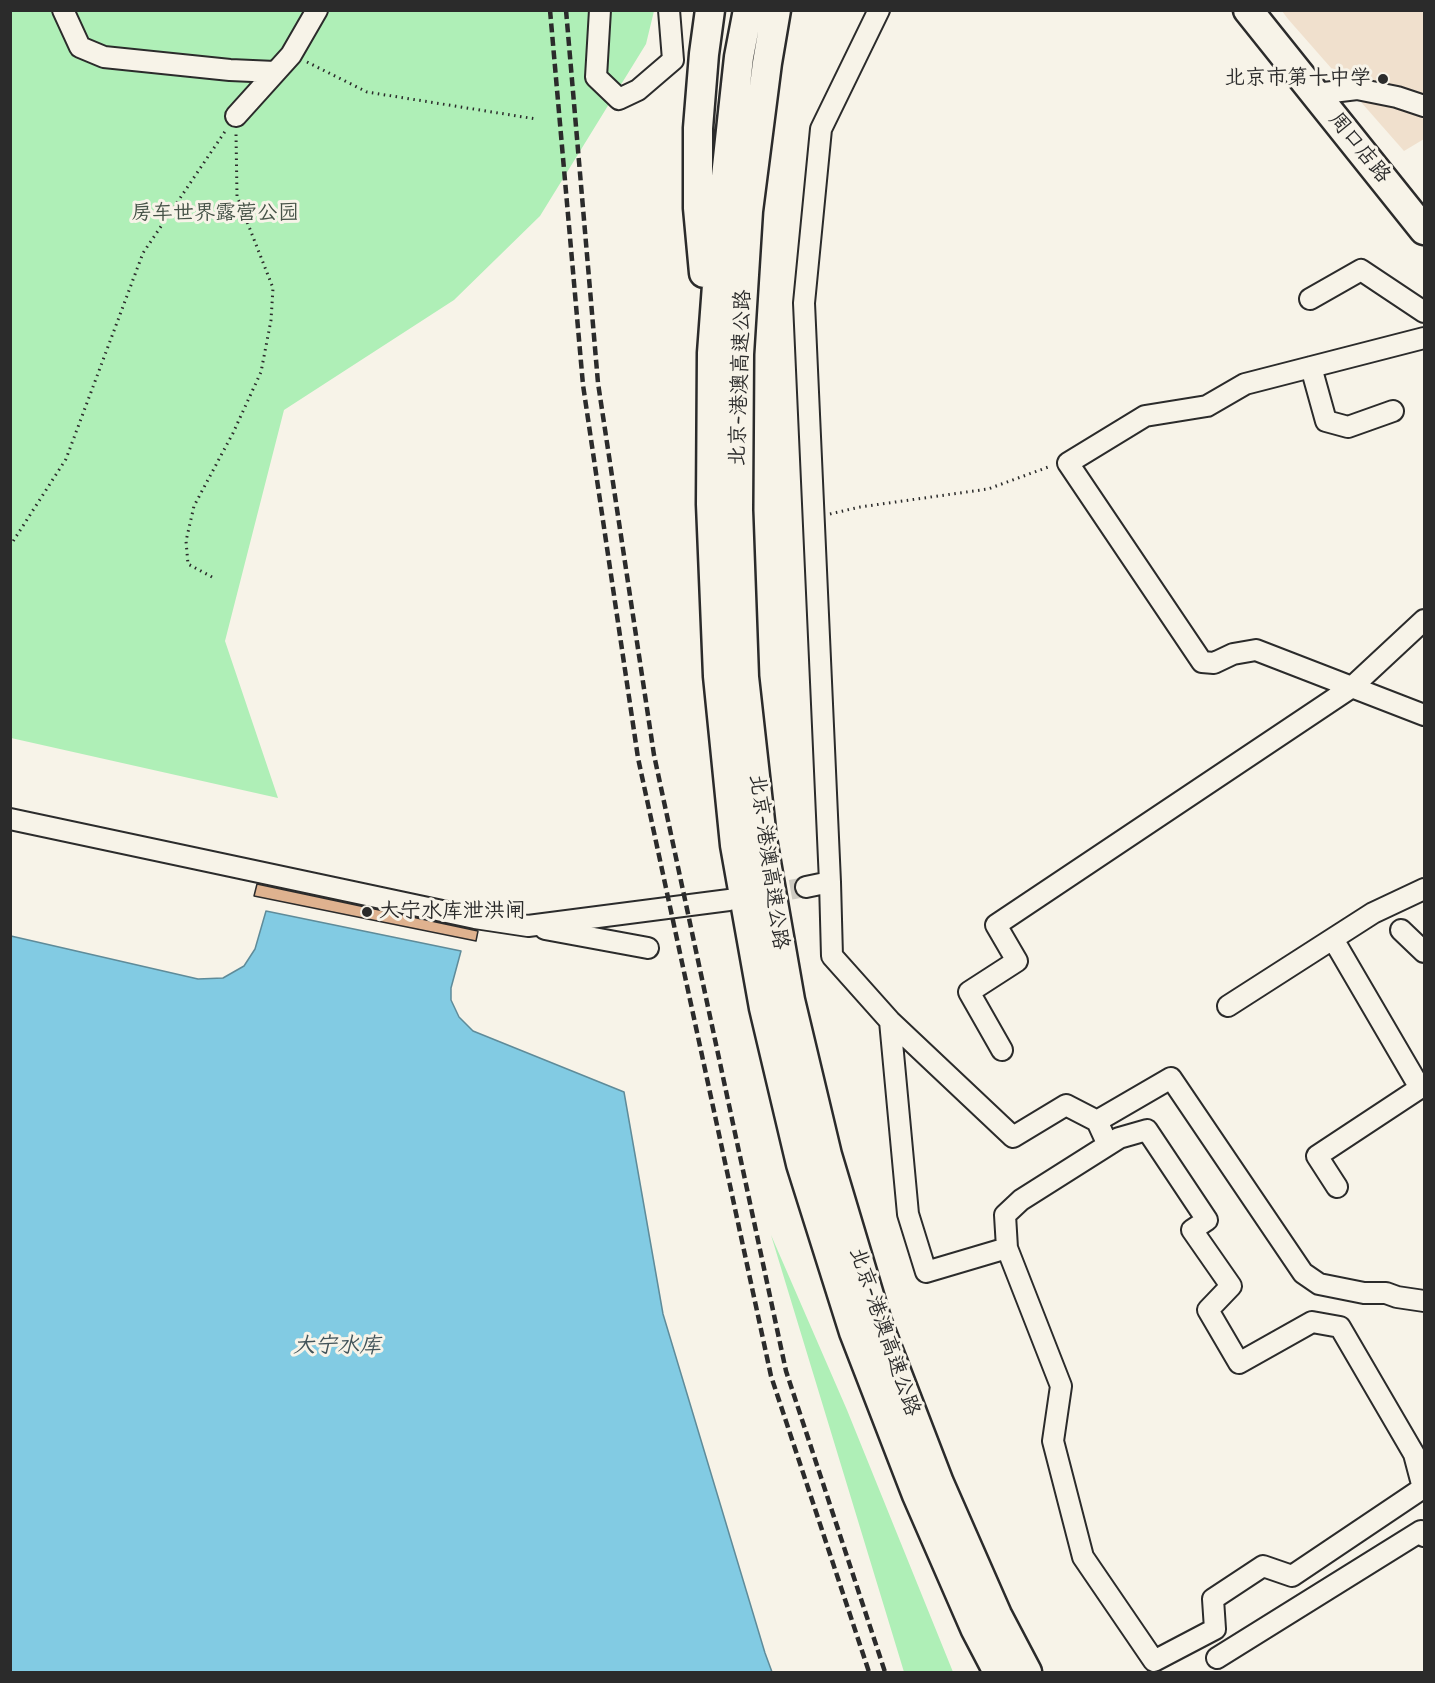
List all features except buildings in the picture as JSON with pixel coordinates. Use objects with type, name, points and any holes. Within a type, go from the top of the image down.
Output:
[{"type":"highway","points":[[710,10],[698,128],[698,208],[712,353]]},
{"type":"highway","name":"北京-港澳高速公路","points":[[748,10],[739,57],[723,204],[712,353],[711,504],[718,676],[735,845],[764,1008],[801,1164],[854,1332],[917,1495],[975,1628],[998,1672]]},
{"type":"highway","name":"北京-港澳高速公路","points":[[776,10],[766,63],[748,211],[739,354],[738,510],[744,677],[762,839],[795,1022],[827,1155],[877,1322],[939,1483],[997,1615],[1027,1672]]},
{"type":"highway","name":"周口店路","points":[[1248,10],[1425,230]]},
{"type":"street","points":[[63,10],[80,46],[104,57],[219,69],[276,72]]},
{"type":"street","points":[[236,116],[291,55],[317,10]]},
{"type":"street","points":[[600,10],[596,77],[619,99],[639,90],[673,60],[669,10]]},
{"type":"street","points":[[879,10],[820,129],[804,303],[832,956],[890,1021],[1013,1137],[1066,1106],[1097,1121],[1108,1145]]},
{"type":"street","points":[[1316,94],[1357,89],[1397,97],[1425,106]]},
{"type":"street","points":[[1310,299],[1361,270],[1425,312]]},
{"type":"street","points":[[1425,338],[1245,384],[1207,406],[1145,416],[1068,464],[1202,662],[1214,663],[1233,654],[1256,650],[1425,715]]},
{"type":"street","points":[[1311,367],[1326,421],[1347,428],[1393,411]]},
{"type":"street","points":[[1002,1050],[969,992],[1017,961],[996,925],[1352,687],[1425,620]]},
{"type":"street","points":[[10,819],[476,918],[648,948]]},
{"type":"street","points":[[806,887],[830,882]]},
{"type":"street","points":[[1227,1006],[1373,913],[1425,889]]},
{"type":"street","points":[[528,926],[729,900]]},
{"type":"street","points":[[1401,930],[1425,952]]},
{"type":"street","points":[[1333,939],[1420,1088],[1317,1156],[1337,1187]]},
{"type":"street","points":[[890,1021],[908,1214],[926,1272],[1007,1248]]},
{"type":"street","points":[[1097,1121],[1171,1078],[1303,1273],[1319,1284],[1365,1293],[1386,1293],[1396,1298],[1425,1300]]},
{"type":"street","points":[[1147,1130],[1207,1220],[1192,1230],[1231,1286],[1208,1310],[1239,1363],[1312,1322],[1340,1327],[1414,1454],[1423,1488],[1293,1576],[1263,1566],[1213,1599],[1215,1629],[1154,1661],[1083,1557],[1053,1441],[1061,1386],[1007,1248],[1005,1215],[1021,1200],[1119,1138],[1147,1130]]},
{"type":"street","points":[[1217,1658],[1421,1531],[1425,1536]]},
{"type":"path","points":[[291,55],[367,92],[536,119]]},
{"type":"path","points":[[10,546],[66,459],[143,253],[236,116]]},
{"type":"path","points":[[212,577],[188,564],[186,541],[195,506],[233,433],[261,372],[271,320],[273,288],[237,196],[236,116]]},
{"type":"path","points":[[813,517],[860,507],[988,489],[1055,465],[1068,464]]},
{"type":"shaded area","name":"北京市第十中学","points":[[1282,11],[1424,11],[1424,139],[1404,151]]},
{"type":"green space","name":"房车世界露营公园","points":[[11,11],[654,11],[646,44],[540,216],[454,300],[284,410],[225,641],[278,798],[11,738]]},
{"type":"green space","points":[[771,1235],[847,1410],[953,1672],[904,1672]]},
{"type":"water","name":"大宁水库","points":[[266,911],[461,951],[451,988],[451,1000],[459,1017],[473,1031],[624,1092],[663,1314],[772,1672],[11,1672],[11,936],[198,979],[223,978],[244,966],[255,949]]},
{"type":"tunnel","points":[[761,895],[806,887]]},
{"type":"railway","points":[[550,10],[583,385],[638,758],[771,1376],[869,1672]]},
{"type":"railway","points":[[566,10],[598,383],[654,755],[786,1371],[885,1672]]},
{"type":"place","name":"北京市第十中学","points":[[1383,79]]},
{"type":"place","name":"大宁水库泄洪闸","points":[[367,912]]}]
